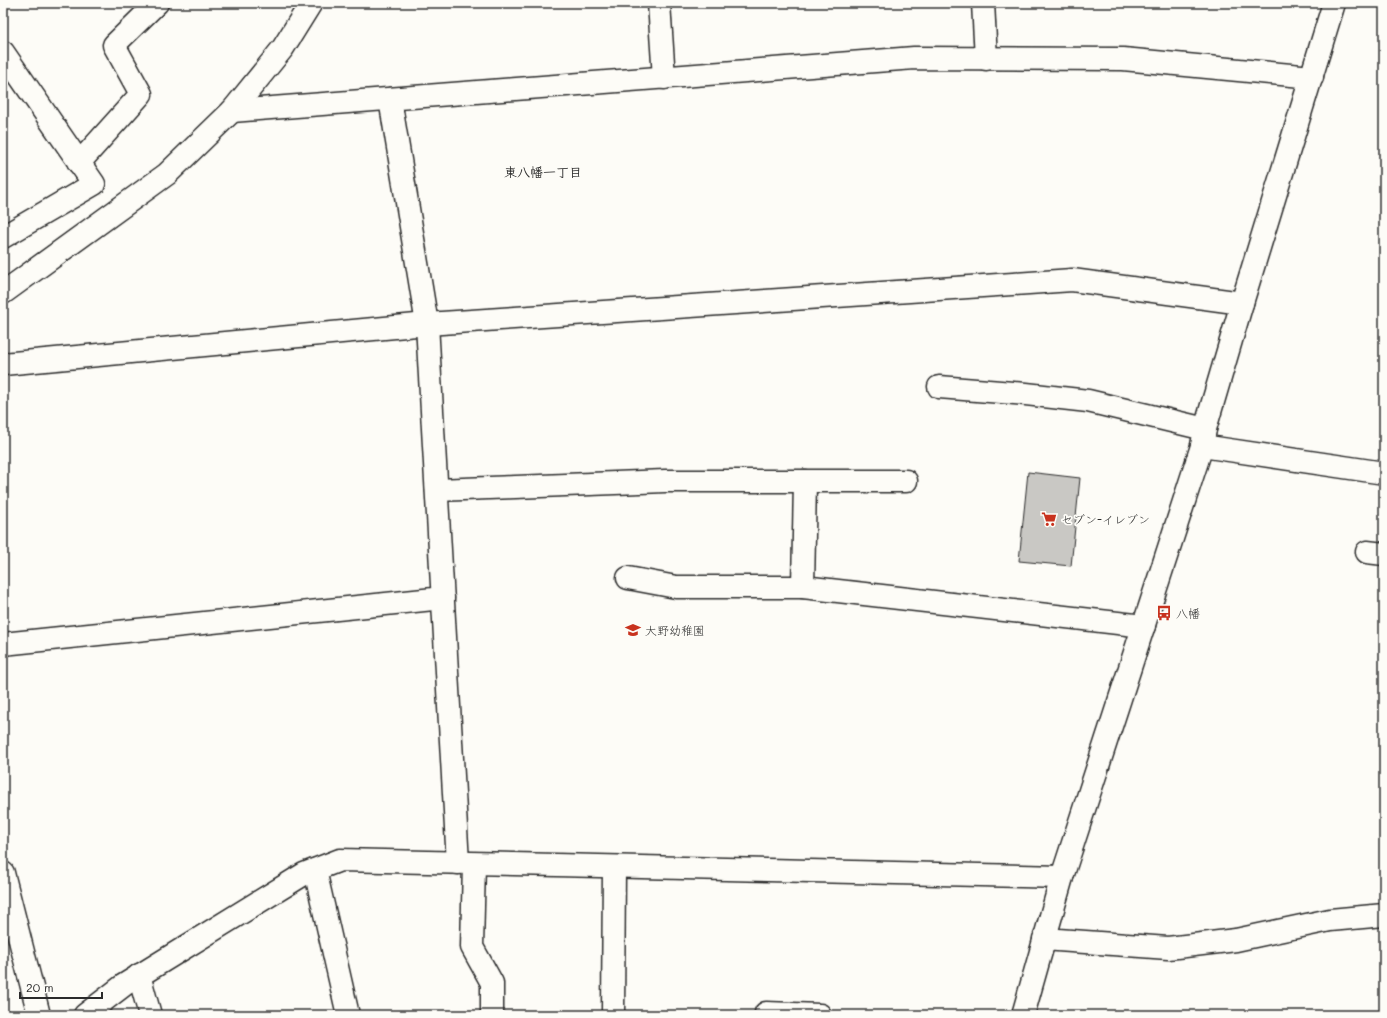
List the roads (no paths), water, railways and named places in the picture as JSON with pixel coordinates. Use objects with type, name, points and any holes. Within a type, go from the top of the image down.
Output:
[{"type":"street","points":[[79,163],[141,94],[114,45],[157,3]]},
{"type":"street","points":[[3,293],[167,174],[232,111],[282,48],[311,3]]},
{"type":"street","points":[[659,3],[664,78]]},
{"type":"street","points":[[983,3],[986,59]]},
{"type":"street","points":[[1023,1015],[1062,877],[1144,626],[1203,438],[1242,303],[1334,3]]},
{"type":"street","points":[[3,237],[94,184],[5,58]]},
{"type":"street","points":[[232,111],[914,58],[1123,59],[1312,77]]},
{"type":"street","points":[[390,99],[427,324],[443,598],[472,947],[492,982],[492,1015]]},
{"type":"street","points":[[3,364],[427,324],[1072,280],[1242,303]]},
{"type":"street","points":[[939,387],[1088,401],[1203,438],[1384,473]]},
{"type":"street","points":[[803,587],[805,481]]},
{"type":"street","points":[[437,490],[665,482],[906,481]]},
{"type":"street","points":[[628,578],[676,587],[803,587],[1144,626]]},
{"type":"street","points":[[3,644],[443,598]]},
{"type":"street","points":[[85,1015],[124,985],[304,874],[340,860],[1062,877]]},
{"type":"street","points":[[613,1015],[614,867]]},
{"type":"street","points":[[315,870],[348,1015]]},
{"type":"street","points":[[3,873],[39,1015]]},
{"type":"street","points":[[1044,939],[1168,948],[1236,940],[1330,920],[1384,915]]},
{"type":"street","points":[[139,976],[150,1015]]},
{"type":"street","points":[[766,1013],[820,1015]]},
{"type":"place","name":"セブン-イレブン","points":[[1049,519]]},
{"type":"place","name":"八幡","points":[[1164,613]]},
{"type":"place","name":"大野幼稚園","points":[[633,630]]},
{"type":"district","name":"東八幡一丁目","points":[[543,171]]}]
